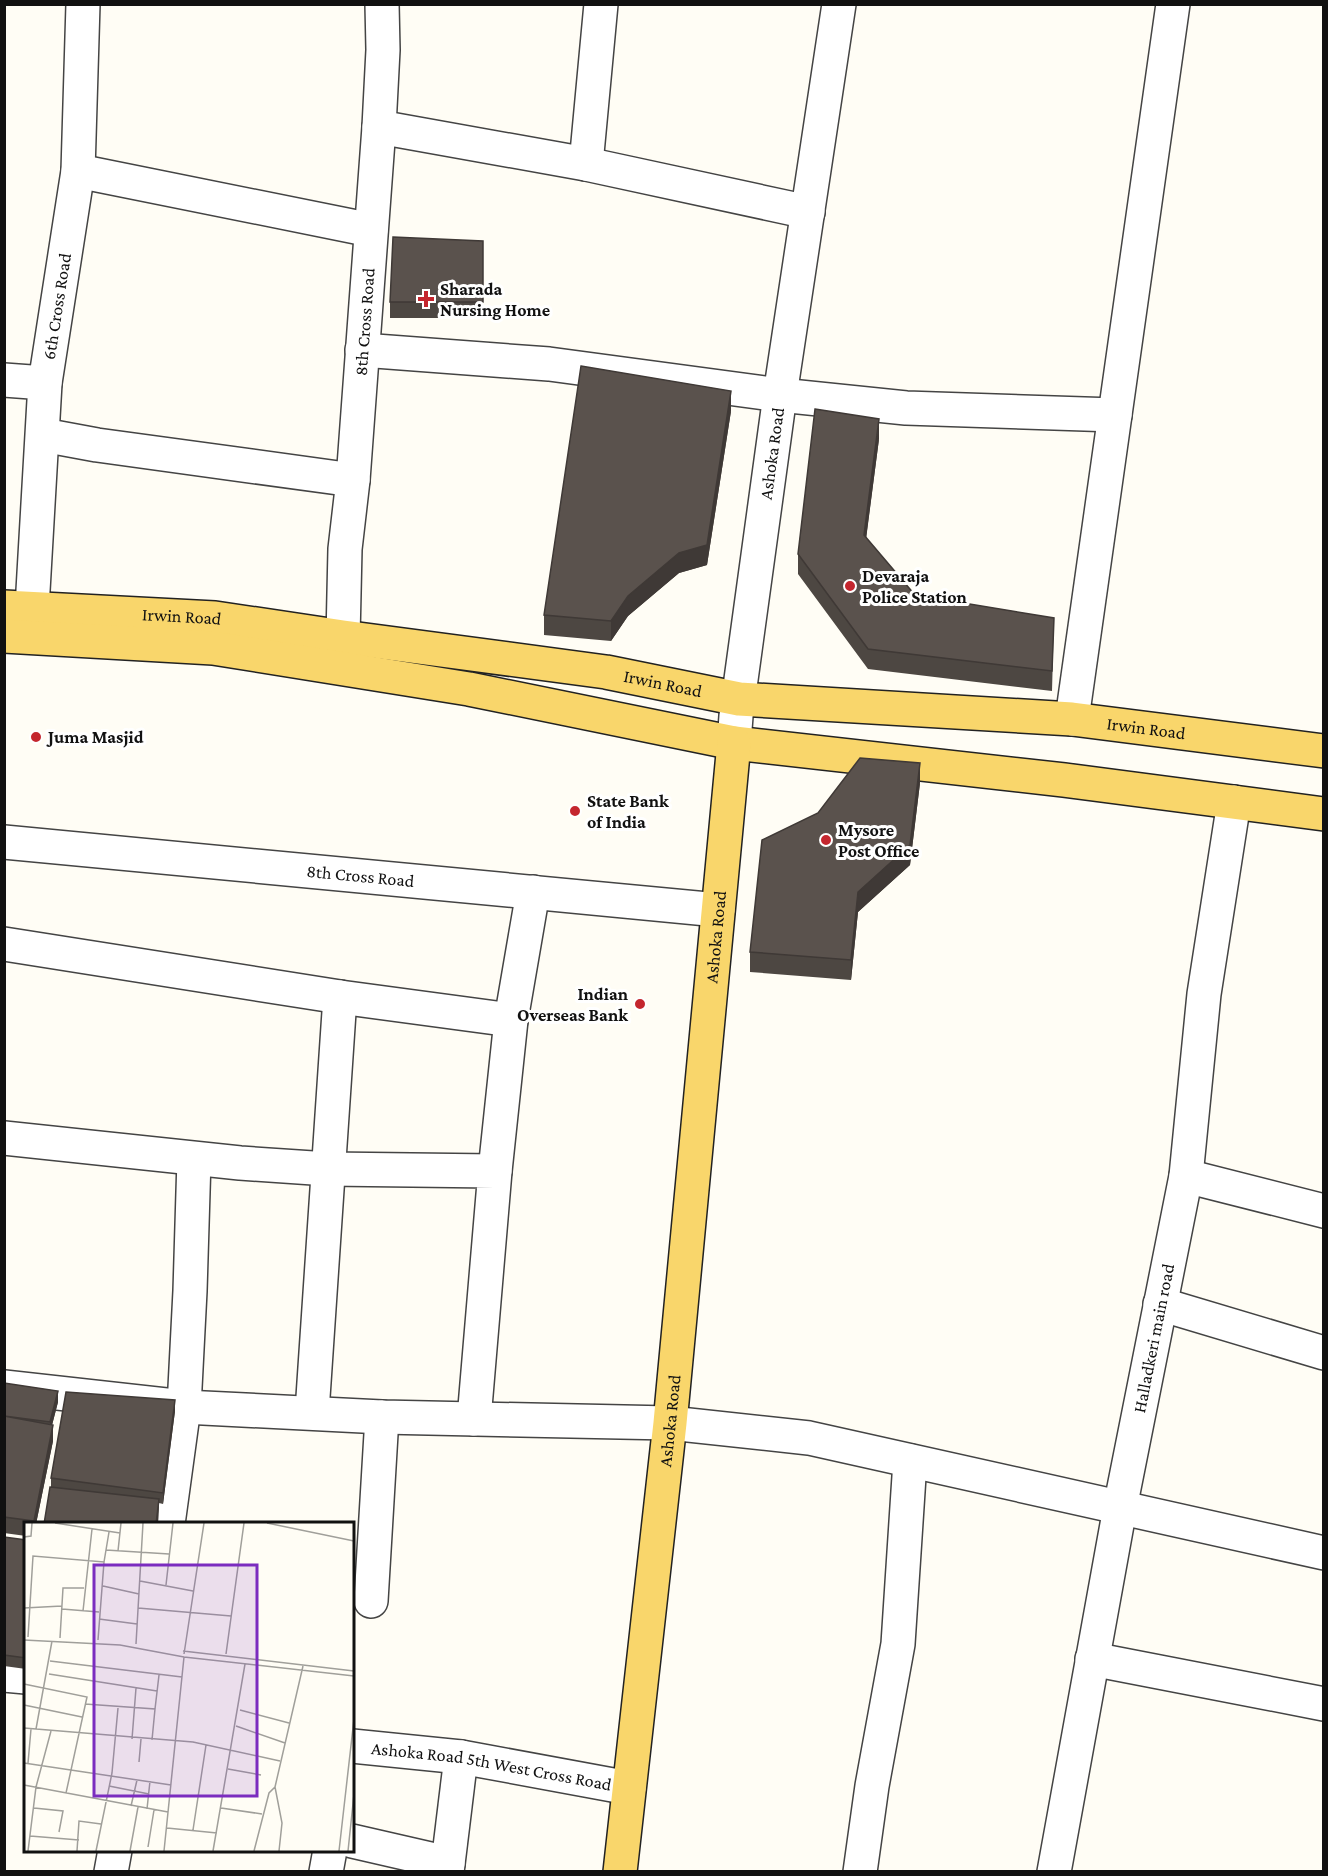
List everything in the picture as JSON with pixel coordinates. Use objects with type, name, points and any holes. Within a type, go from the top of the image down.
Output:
[{"type":"main road","name":"Irwin Road","points":[[18,607],[215,618],[606,672],[739,699],[1072,719],[1323,751]]},
{"type":"main road","points":[[4,636],[213,648],[470,689],[734,743],[1064,780],[1323,814]]},
{"type":"main road","name":"Ashoka Road","points":[[620,1872],[670,1423],[734,743]]},
{"type":"street","name":"6th Cross Road","points":[[18,607],[43,435],[45,383],[78,171],[83,4]]},
{"type":"street","name":"8th Cross Road","points":[[343,637],[345,549],[353,480],[380,128],[382,4]]},
{"type":"street","points":[[586,164],[601,4]]},
{"type":"street","name":"Ashoka Road","points":[[734,743],[780,395],[839,4]]},
{"type":"street","points":[[1072,719],[1173,4]]},
{"type":"street","points":[[380,128],[586,164],[808,212]]},
{"type":"street","points":[[78,171],[371,230]]},
{"type":"street","points":[[362,350],[549,364],[780,395],[906,408],[1115,415]]},
{"type":"street","points":[[4,380],[45,383]]},
{"type":"street","points":[[43,435],[97,445],[353,480]]},
{"type":"street","name":"Halladkeri main road","points":[[1054,1872],[1120,1508],[1186,1176],[1204,994],[1234,802]]},
{"type":"street","name":"8th Cross Road","points":[[4,842],[718,910]]},
{"type":"street","points":[[474,1419],[495,1171],[512,1020],[532,892]]},
{"type":"street","points":[[4,944],[340,997],[512,1020]]},
{"type":"street","points":[[312,1412],[340,997]]},
{"type":"street","points":[[4,1138],[194,1159],[327,1169],[495,1171]]},
{"type":"street","points":[[168,1522],[184,1407],[194,1159]]},
{"type":"street","points":[[1186,1176],[1323,1211]]},
{"type":"street","points":[[1160,1304],[1323,1353]]},
{"type":"street","points":[[4,1387],[184,1407],[382,1416],[670,1423],[809,1438],[1323,1553]]},
{"type":"street","points":[[371,1601],[382,1416]]},
{"type":"street","points":[[860,1872],[872,1786],[898,1644],[910,1461]]},
{"type":"street","points":[[1092,1659],[1323,1704]]},
{"type":"street","points":[[4,1675],[24,1677]]},
{"type":"street","name":"Ashoka Road 5th West Cross Road","points":[[354,1746],[461,1758],[630,1788]]},
{"type":"street","points":[[354,1842],[447,1867],[461,1758]]},
{"type":"street","points":[[111,1872],[115,1852]]},
{"type":"street","points":[[326,1872],[330,1852]]},
{"type":"building","points":[[393,237],[483,241],[483,302],[390,302]]},
{"type":"building","points":[[581,366],[731,391],[707,545],[679,553],[628,596],[611,621],[544,615]]},
{"type":"building","points":[[815,409],[879,419],[864,535],[915,595],[1054,618],[1052,671],[868,649],[798,554]]},
{"type":"building","points":[[860,758],[920,763],[910,845],[858,892],[851,960],[750,952],[762,840],[818,813]]},
{"type":"building","points":[[4,1383],[58,1391],[50,1422],[4,1416]]},
{"type":"building","points":[[66,1392],[175,1400],[163,1493],[51,1478]]},
{"type":"building","points":[[4,1416],[53,1425],[34,1521],[4,1517]]},
{"type":"building","points":[[50,1487],[159,1499],[156,1522],[44,1522]]},
{"type":"building","points":[[4,1537],[24,1540],[24,1658],[4,1655]]},
{"type":"place","name":"Sharada Nursing Home","points":[[426,299]]},
{"type":"place","name":"Devaraja Police Station","points":[[850,586]]},
{"type":"place","name":"Juma Masjid","points":[[36,737]]},
{"type":"place","name":"State Bank of India","points":[[575,811]]},
{"type":"place","name":"Mysore Post Office","points":[[826,840]]},
{"type":"place","name":"Indian Overseas Bank","points":[[640,1004]]}]
